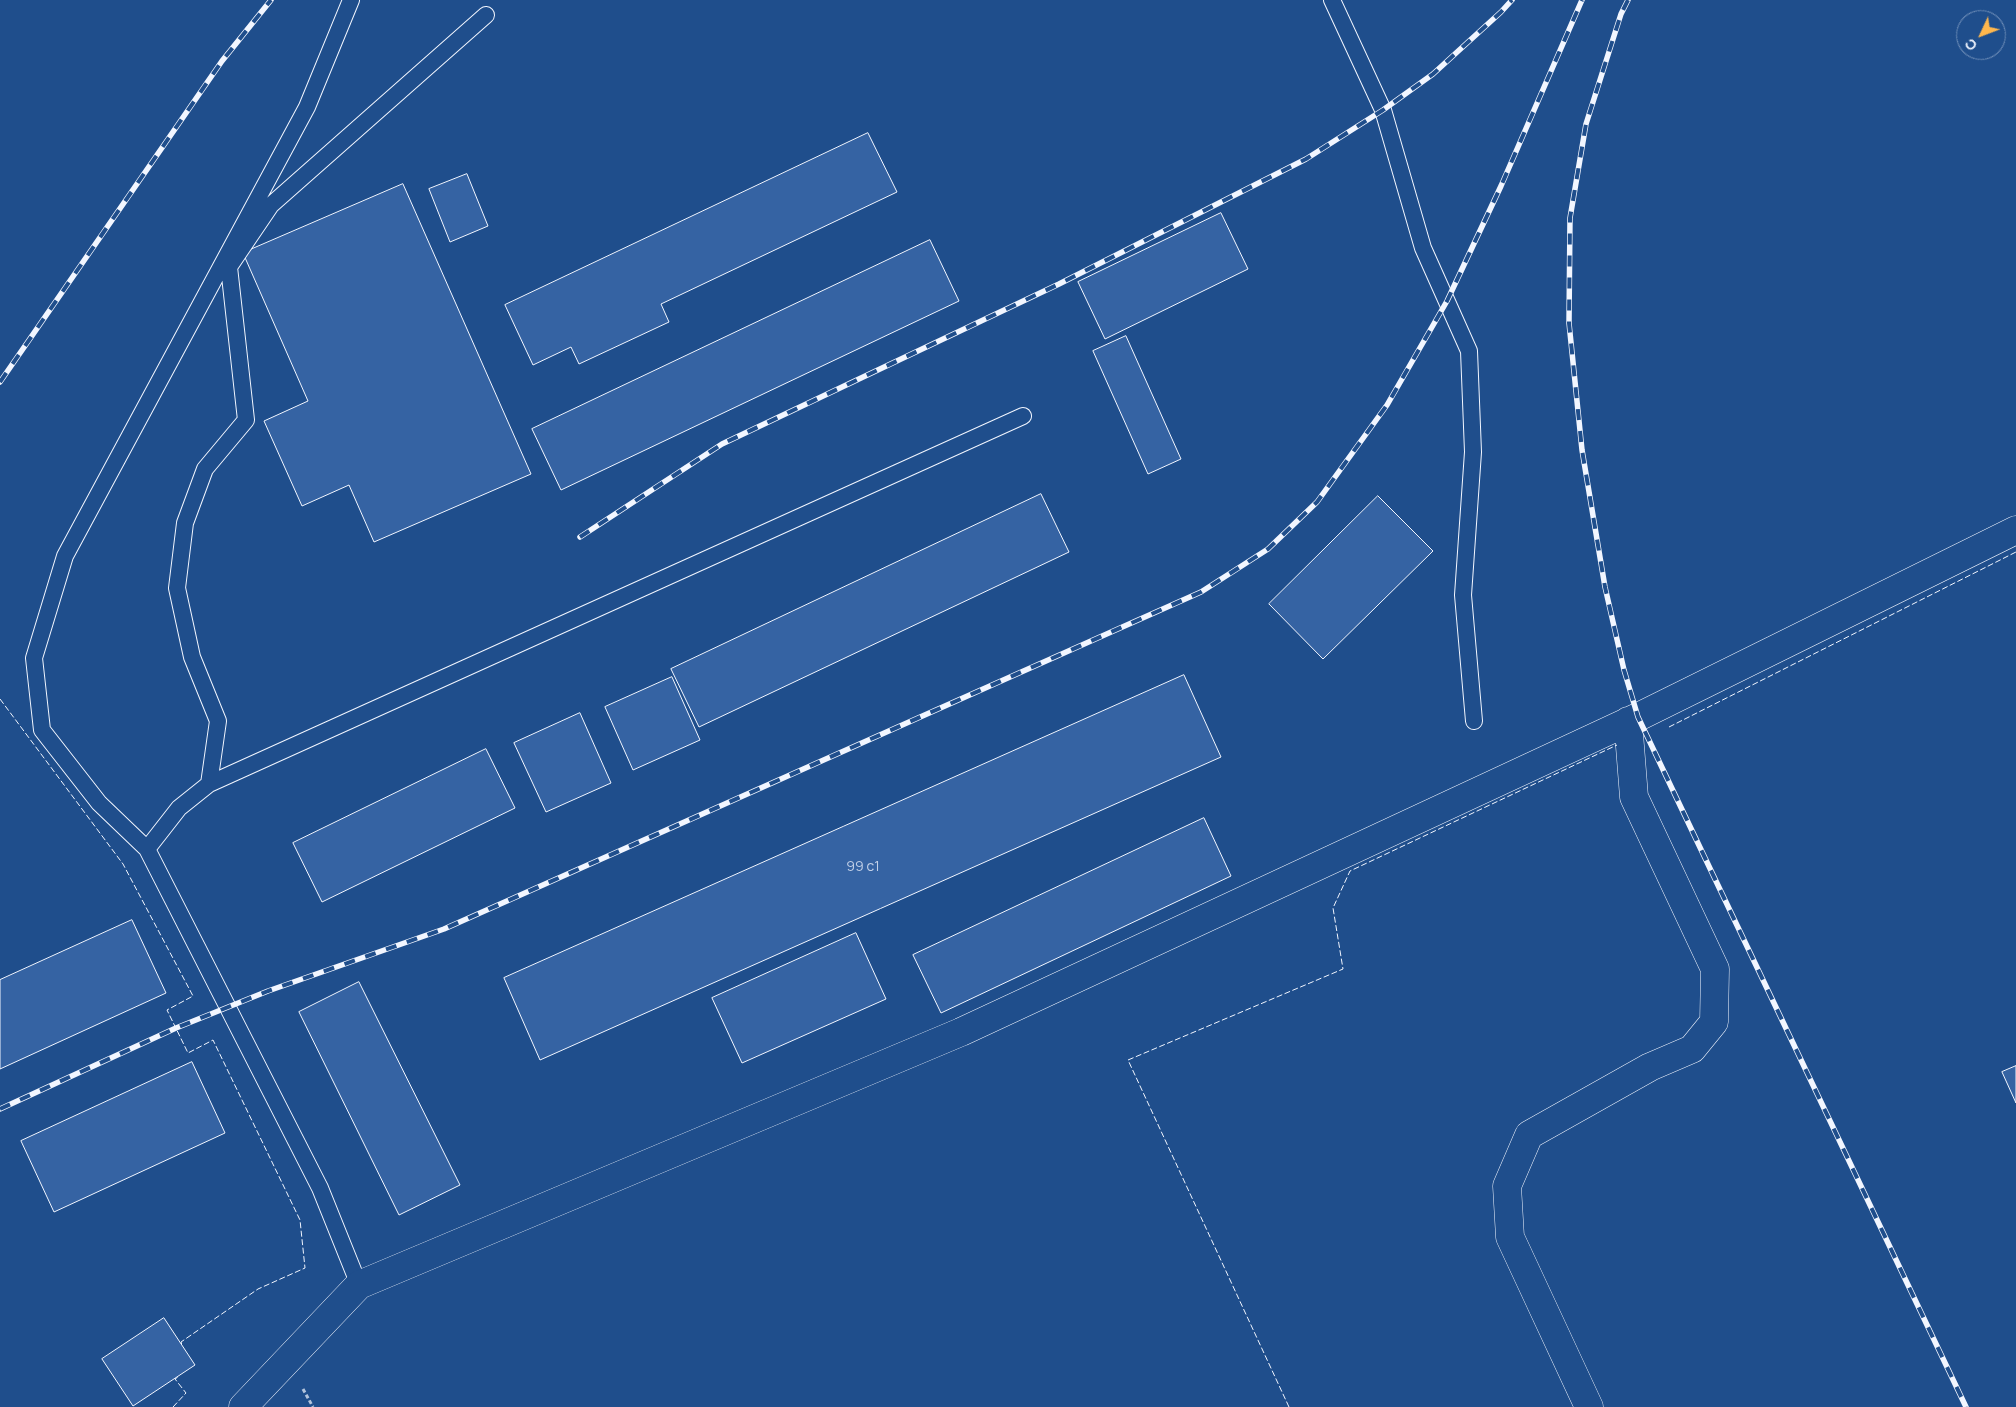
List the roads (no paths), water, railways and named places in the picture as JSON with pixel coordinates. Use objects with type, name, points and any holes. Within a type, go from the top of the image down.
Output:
[{"type":"street","points":[[243,1407],[359,1285],[961,1032],[1628,721],[2016,530]]},
{"type":"street","points":[[1589,1407],[1510,1237],[1507,1186],[1529,1136],[1650,1067],[1692,1049],[1714,1022],[1714,969],[1634,797],[1628,721]]},
{"type":"lane","points":[[351,0],[307,107],[65,556],[34,658],[42,730],[99,803],[147,849],[320,1188],[359,1285]]},
{"type":"lane","points":[[1332,0],[1383,110],[1423,248],[1469,351],[1473,452],[1463,595],[1474,721]]},
{"type":"lane","points":[[209,784],[218,721],[192,657],[177,588],[185,524],[205,469],[246,420],[229,267],[271,206],[486,15]]},
{"type":"lane","points":[[147,849],[179,808],[209,784],[1023,416]]},
{"type":"railway","points":[[0,382],[222,61],[271,0]]},
{"type":"railway","points":[[580,537],[722,444],[1059,284],[1306,159],[1383,110],[1433,74],[1512,0]]},
{"type":"railway","points":[[0,1109],[176,1028],[268,991],[444,929],[1201,592],[1268,549],[1317,502],[1387,405],[1447,301],[1501,186],[1582,0]]},
{"type":"railway","points":[[1628,0],[1621,14],[1586,124],[1570,218],[1569,323],[1582,450],[1605,587],[1624,670],[1638,717],[1966,1407]]}]
